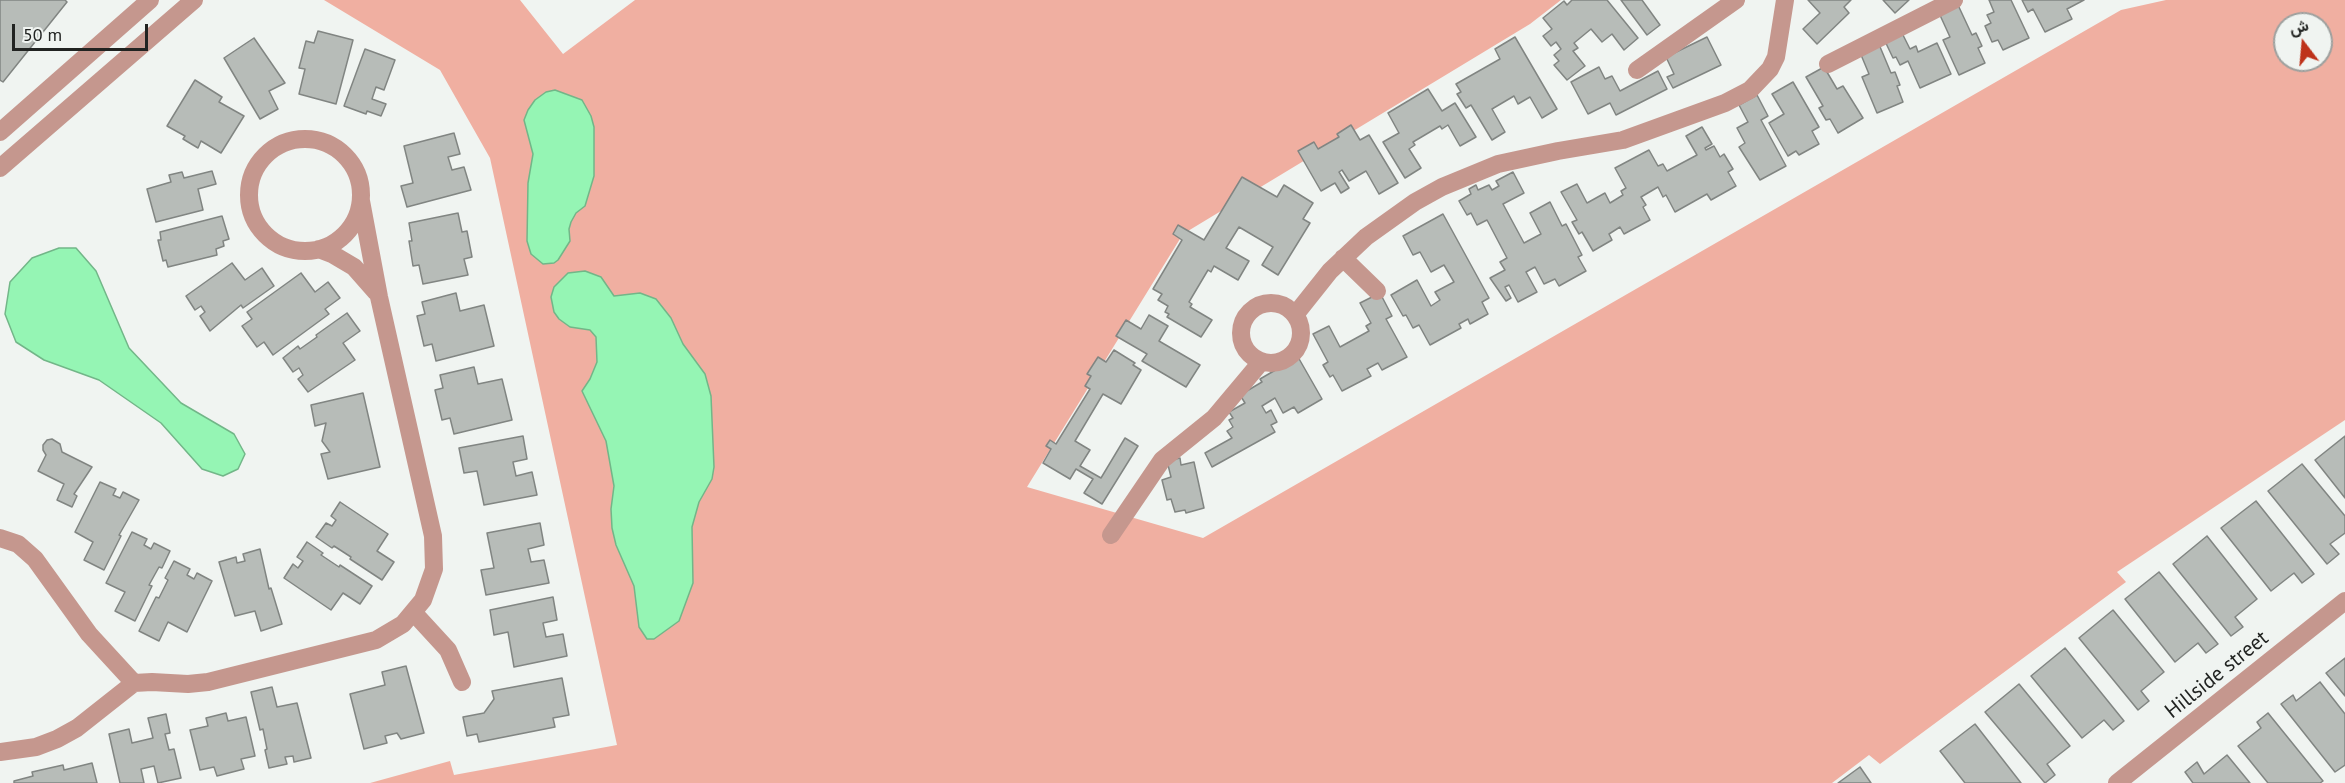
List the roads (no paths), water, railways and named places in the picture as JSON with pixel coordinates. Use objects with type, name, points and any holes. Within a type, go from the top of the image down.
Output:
[{"type":"street","points":[[0,132],[150,0]]},
{"type":"street","points":[[0,168],[194,0]]},
{"type":"street","points":[[1637,70],[1736,0]]},
{"type":"street","points":[[1828,63],[1954,0]]},
{"type":"street","points":[[1295,315],[1318,285],[1366,237],[1398,213],[1469,174],[1498,164],[1623,140],[1738,97],[1761,81],[1776,57],[1779,1]]},
{"type":"street","points":[[0,752],[36,747],[57,739],[77,728],[134,683],[208,682],[361,645],[390,634],[414,613],[430,585],[435,561],[433,536],[379,297],[360,186],[352,166],[337,149],[309,140],[294,141],[279,146],[257,165],[251,179],[249,194],[250,208],[255,222],[264,234],[290,249],[304,251],[319,249],[343,237],[358,214],[361,201]]},
{"type":"street","points":[[319,249],[337,256],[354,267],[379,297]]},
{"type":"street","points":[[1343,258],[1377,291]]},
{"type":"street","points":[[1279,304],[1288,308],[1295,315],[1302,333],[1296,351],[1281,362],[1271,364],[1262,362],[1252,357],[1246,350],[1241,330],[1244,320],[1258,306],[1279,304]]},
{"type":"street","points":[[1111,535],[1162,460],[1214,418],[1262,362]]},
{"type":"street","points":[[0,538],[18,544],[35,559],[89,634],[134,683]]},
{"type":"street","name":"Hillside street","points":[[2117,783],[2345,601]]},
{"type":"street","points":[[414,613],[448,650],[462,682]]}]
